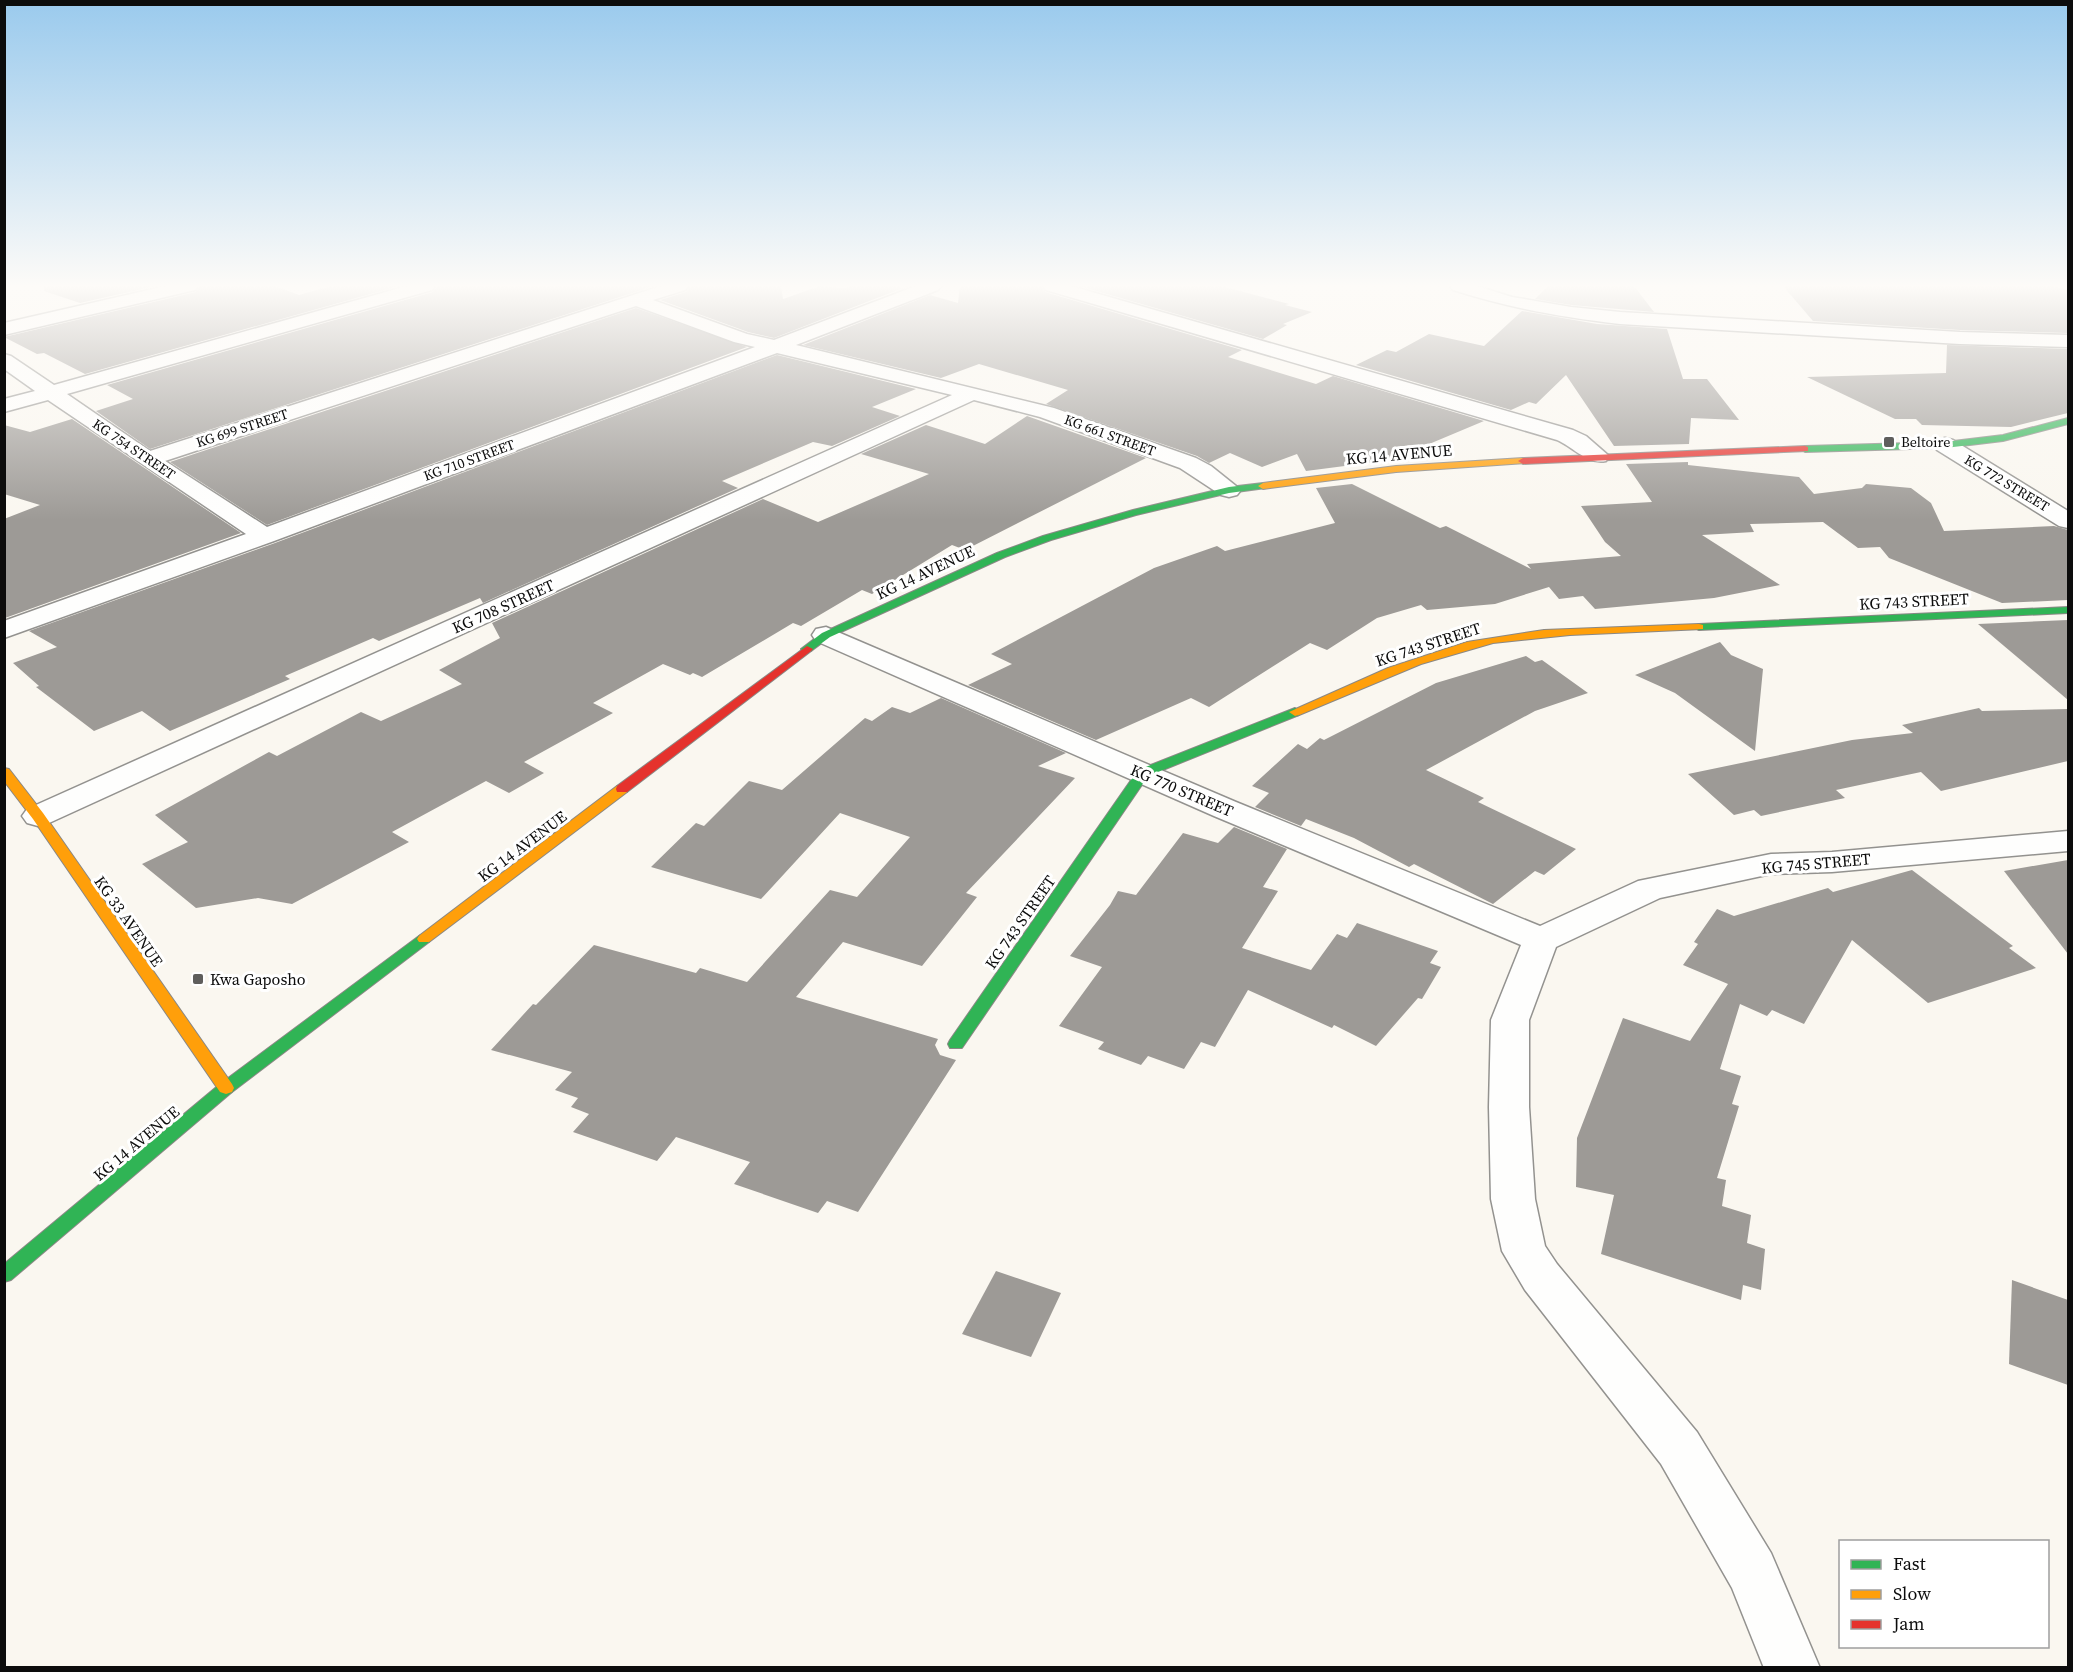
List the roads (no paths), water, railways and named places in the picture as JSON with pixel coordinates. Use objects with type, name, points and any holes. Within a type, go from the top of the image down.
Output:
[{"type":"main road","name":"KG 14 AVENUE","points":[[4,1275],[226,1088],[826,635],[950,577],[1047,538],[1133,513],[1229,490],[1396,469],[1598,456],[1945,445],[2002,438],[2068,421]]},
{"type":"main road","name":"KG 743 STREET","points":[[956,1044],[1143,773],[1433,656],[1492,640],[1540,634],[2068,610]]},
{"type":"main road","name":"KG 33 AVENUE","points":[[4,772],[38,816],[226,1088]]},
{"type":"street","name":"KG 754 STREET","points":[[10,364],[147,459],[265,536]]},
{"type":"street","points":[[4,406],[153,364]]},
{"type":"street","name":"KG 699 STREET","points":[[147,459],[439,364]]},
{"type":"street","name":"KG 710 STREET","points":[[4,630],[728,364]]},
{"type":"street","name":"KG 661 STREET","points":[[843,364],[969,395],[1012,402],[1108,433],[1203,471],[1229,490]]},
{"type":"street","points":[[1320,364],[1564,435],[1578,441],[1598,456]]},
{"type":"street","name":"KG 708 STREET","points":[[38,816],[969,395]]},
{"type":"street","name":"KG 772 STREET","points":[[1945,445],[2068,521]]},
{"type":"street","name":"KG 770 STREET","points":[[826,635],[1143,773],[1540,940]]},
{"type":"street","name":"KG 745 STREET","points":[[1540,940],[1650,889],[1771,864],[1832,862],[2068,841]]},
{"type":"street","points":[[1540,940],[1510,1020],[1509,1107],[1513,1199],[1524,1251],[1541,1277],[1679,1448],[1752,1572],[1792,1668]]},
{"type":"place","name":"Beltoire","points":[[1889,442]]},
{"type":"place","name":"Kwa Gaposho","points":[[198,979]]}]
